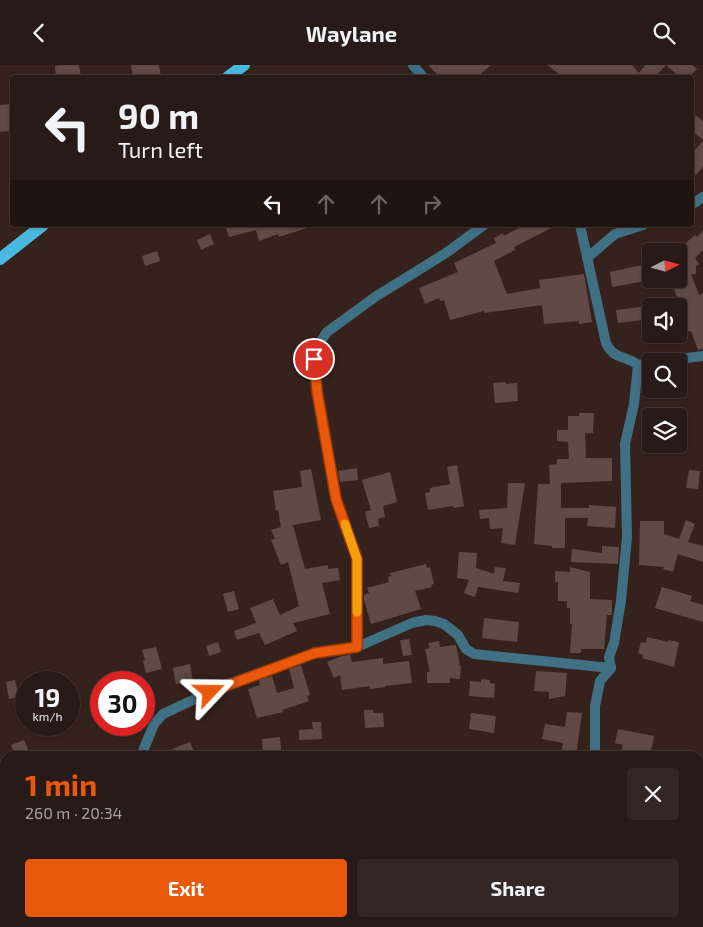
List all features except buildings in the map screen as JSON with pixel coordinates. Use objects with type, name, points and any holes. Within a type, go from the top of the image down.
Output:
[{"type":"main road","points":[[231,75],[244,65]]},
{"type":"main road","points":[[0,259],[40,227]]},
{"type":"street","points":[[414,65],[422,75]]},
{"type":"street","points":[[357,647],[357,559],[334,490],[317,391],[314,359],[316,348],[327,333],[375,297],[446,253],[481,227]]},
{"type":"street","points":[[580,227],[606,343],[614,355],[631,359],[638,365],[642,364]]},
{"type":"street","points":[[587,258],[615,234],[637,227]]},
{"type":"street","points":[[687,358],[703,356]]},
{"type":"street","points":[[611,669],[609,657],[614,643],[621,601],[627,537],[625,444],[634,404],[638,365]]},
{"type":"street","points":[[143,751],[154,724],[163,714],[225,685],[315,653],[357,647],[412,623],[426,620],[444,624],[458,635],[466,649],[474,654],[611,669]]},
{"type":"street","points":[[595,751],[595,706],[600,681],[611,669]]},
{"type":"slow traffic","points":[[345,524],[357,559],[357,612]]},
{"type":"route","points":[[210,692],[315,653],[357,647],[357,559],[336,499],[317,391],[314,359]]}]
